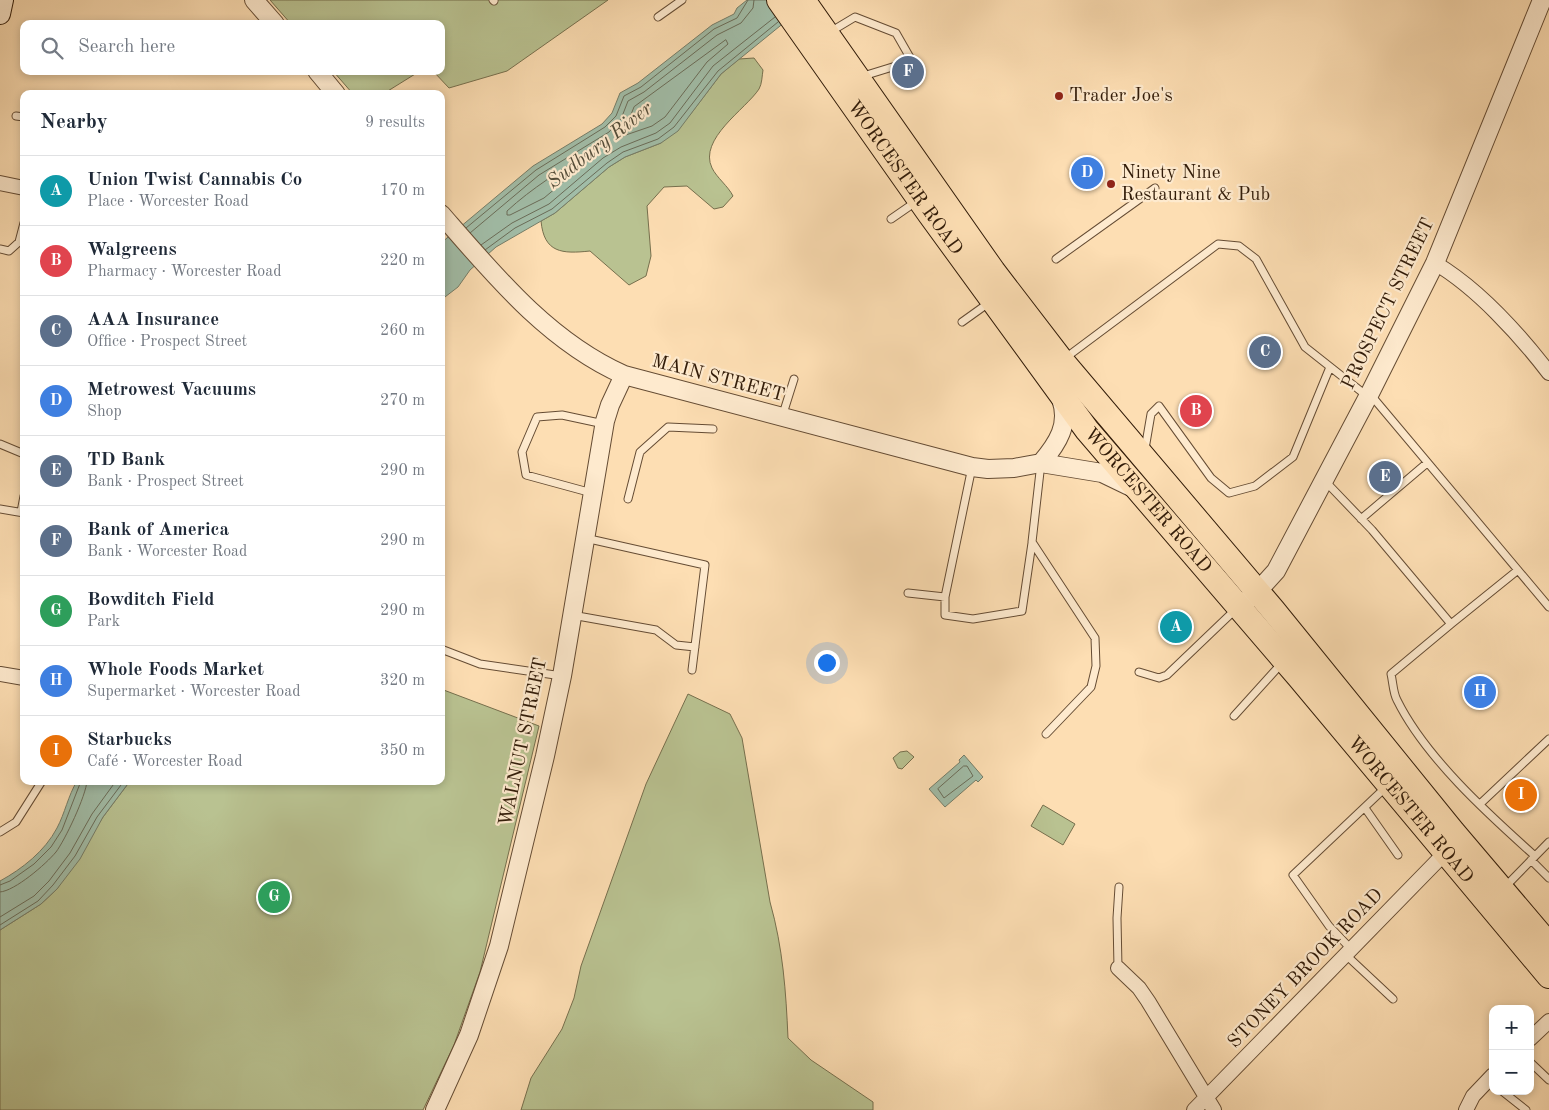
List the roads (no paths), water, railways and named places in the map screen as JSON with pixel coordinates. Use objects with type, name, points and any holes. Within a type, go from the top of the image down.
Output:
[{"type":"highway","name":"WORCESTER ROAD","points":[[779,0],[818,33],[858,78],[993,271],[1062,361],[1257,592],[1549,944]]},
{"type":"highway","name":"WORCESTER ROAD","points":[[803,0],[818,33],[919,200],[1059,392],[1140,493],[1549,976]]},
{"type":"main road","points":[[0,14],[3,0]]},
{"type":"street","name":"PROSPECT STREET","points":[[1238,607],[1257,592],[1276,571],[1369,395],[1434,263],[1542,0]]},
{"type":"street","points":[[260,2],[272,20]]},
{"type":"street","points":[[320,75],[333,90]]},
{"type":"street","points":[[0,183],[20,187]]},
{"type":"street","name":"MAIN STREET","points":[[445,218],[537,317],[589,358],[624,375],[972,467],[988,469],[1014,468],[1042,463],[1102,473],[1140,493]]},
{"type":"street","points":[[1434,263],[1466,286],[1521,340],[1549,372]]},
{"type":"street","name":"WALNUT STREET","points":[[436,1110],[470,1035],[495,961],[545,756],[562,676],[605,424],[610,405],[624,375]]},
{"type":"street","points":[[1042,463],[1056,444],[1065,422],[1065,409],[1059,392]]},
{"type":"street","points":[[0,674],[20,677]]},
{"type":"street","name":"STONEY BROOK ROAD","points":[[1194,1110],[1444,854]]},
{"type":"street","points":[[1118,968],[1139,988],[1148,1001],[1214,1110]]},
{"type":"street","points":[[1534,1036],[1548,1024]]},
{"type":"street","points":[[1466,1110],[1473,1096],[1489,1082]]},
{"type":"lane","points":[[658,17],[682,0]]},
{"type":"lane","points":[[818,33],[855,17],[896,33],[912,61],[858,78]]},
{"type":"lane","points":[[1056,259],[1154,188]]},
{"type":"lane","points":[[890,219],[919,200]]},
{"type":"lane","points":[[0,249],[9,251],[19,242],[20,238]]},
{"type":"lane","points":[[1062,361],[1218,244],[1239,246],[1256,259],[1305,347],[1369,395],[1549,607]]},
{"type":"lane","points":[[962,322],[992,300]]},
{"type":"lane","points":[[1145,460],[1146,440],[1152,414],[1159,406],[1211,478],[1229,493],[1255,486],[1293,457],[1330,367]]},
{"type":"lane","points":[[782,417],[794,379]]},
{"type":"lane","points":[[592,493],[526,475],[522,452],[537,417],[562,415],[605,424]]},
{"type":"lane","points":[[628,499],[640,452],[646,445],[668,427],[712,429]]},
{"type":"lane","points":[[0,444],[20,452]]},
{"type":"lane","points":[[972,467],[945,597],[945,615],[973,619],[1022,612],[1042,463]]},
{"type":"lane","points":[[1361,519],[1427,463]]},
{"type":"lane","points":[[1324,480],[1361,519],[1451,624]]},
{"type":"lane","points":[[0,509],[20,512]]},
{"type":"lane","points":[[585,538],[705,565],[692,670]]},
{"type":"lane","points":[[1032,542],[1095,638],[1096,666],[1091,687],[1046,734]]},
{"type":"lane","points":[[1518,570],[1392,674],[1396,699],[1416,731],[1480,804],[1533,858],[1549,878]]},
{"type":"lane","points":[[908,593],[945,597]]},
{"type":"lane","points":[[1139,672],[1159,678],[1167,675],[1223,619],[1238,607]]},
{"type":"lane","points":[[572,615],[656,630],[676,646],[695,647]]},
{"type":"lane","points":[[445,651],[480,664],[562,676]]},
{"type":"lane","points":[[1234,716],[1284,661]]},
{"type":"lane","points":[[1480,804],[1549,739]]},
{"type":"lane","points":[[0,832],[16,822],[39,785]]},
{"type":"lane","points":[[1388,785],[1293,875],[1348,952],[1393,999]]},
{"type":"lane","points":[[1365,808],[1398,855]]},
{"type":"lane","points":[[1502,889],[1549,842]]},
{"type":"lane","points":[[1118,968],[1117,918],[1119,887]]},
{"type":"lane","points":[[1534,1066],[1549,1080]]},
{"type":"lane","points":[[1507,1095],[1526,1110]]},
{"type":"water","name":"Sudbury River","points":[[747,0],[812,0],[721,74],[678,131],[661,143],[625,157],[609,167],[555,213],[496,247],[470,270],[458,287],[445,297],[445,240],[533,166],[602,124],[612,113],[620,93],[638,83],[712,25],[734,14],[737,8]]},
{"type":"water","points":[[964,755],[983,777],[978,782],[976,780],[945,807],[929,789],[960,762],[959,760]]},
{"type":"water","points":[[75,785],[127,785],[103,817],[80,859],[57,889],[41,904],[0,930],[0,881],[25,865],[46,844],[60,822]]},
{"type":"place","name":"Bank of America","points":[[908,72]]},
{"type":"place","name":"Trader Joe's","points":[[1059,96]]},
{"type":"place","name":"Metrowest Vacuums","points":[[1087,173]]},
{"type":"place","name":"Ninety Nine Restaurant & Pub","points":[[1111,184]]},
{"type":"place","name":"AAA Insurance","points":[[1265,352]]},
{"type":"place","name":"Walgreens","points":[[1196,411]]},
{"type":"place","name":"TD Bank","points":[[1385,477]]},
{"type":"place","name":"Union Twist Cannabis Co","points":[[1176,627]]},
{"type":"place","name":"Whole Foods Market","points":[[1480,692]]},
{"type":"place","name":"Starbucks","points":[[1521,795]]},
{"type":"place","name":"Bowditch Field","points":[[274,897]]}]
